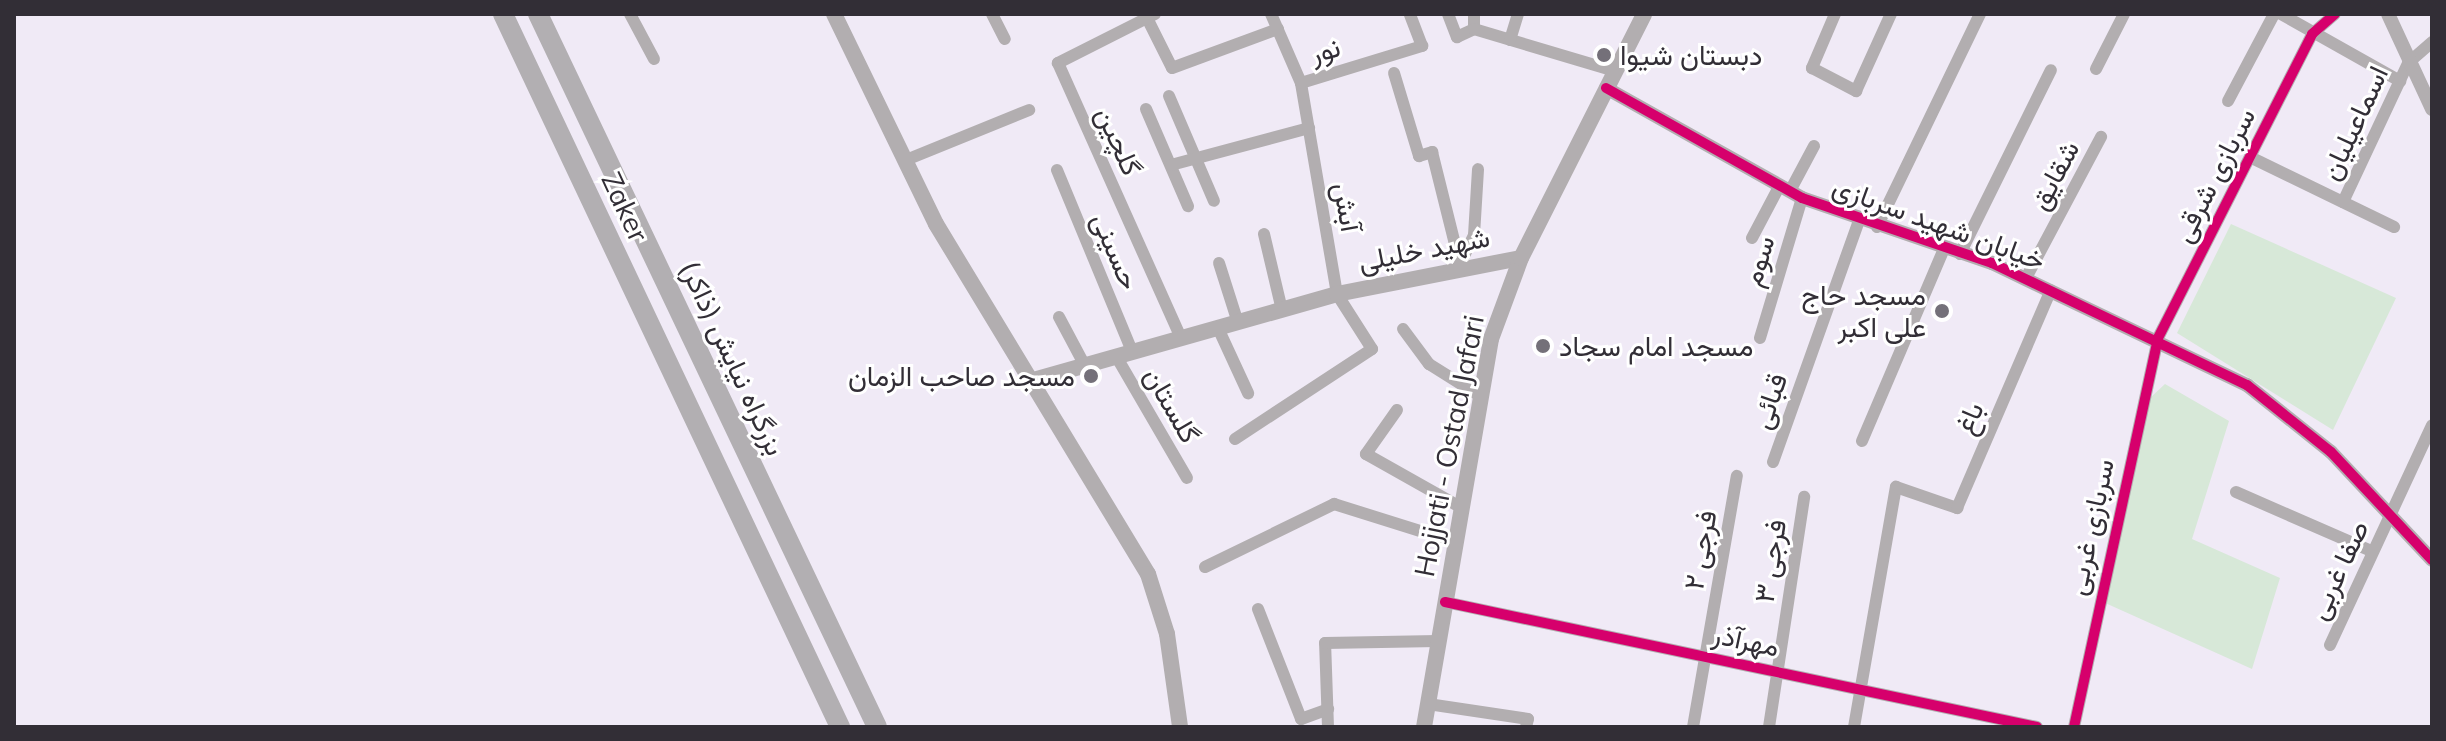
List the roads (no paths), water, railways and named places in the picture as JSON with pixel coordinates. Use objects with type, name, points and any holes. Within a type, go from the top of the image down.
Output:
[{"type":"highway","name":"Zaker","points":[[503,14],[840,727]]},
{"type":"highway","name":"بزرگراه نیایش (ذاکر)","points":[[538,14],[877,727]]},
{"type":"main road","points":[[834,14],[968,279],[1037,379],[1148,574],[1167,634],[1180,727]]},
{"type":"main road","name":"Hojjati - Ostad Jafari","points":[[1424,727],[1491,339],[1521,258],[1644,14]]},
{"type":"main road","name":"شهید خلیلی","points":[[1037,379],[1337,294],[1460,264],[1521,258]]},
{"type":"street","points":[[630,14],[654,59]]},
{"type":"street","points":[[992,14],[1005,39]]},
{"type":"street","name":"آبش","points":[[1271,14],[1301,83],[1337,294]]},
{"type":"street","name":"نور","points":[[1301,83],[1422,46],[1410,14]]},
{"type":"street","points":[[1448,14],[1457,37],[1474,29],[1615,71]]},
{"type":"street","points":[[1474,14],[1474,29]]},
{"type":"street","points":[[1510,40],[1518,14]]},
{"type":"street","points":[[1835,14],[1812,68],[1856,91],[1891,14]]},
{"type":"street","points":[[1877,227],[1980,14]]},
{"type":"street","points":[[2096,69],[2124,14]]},
{"type":"street","points":[[2228,101],[2274,14]]},
{"type":"street","points":[[2281,14],[2400,81]]},
{"type":"street","points":[[2312,34],[2335,14]]},
{"type":"street","points":[[2388,14],[2408,63],[2432,109]]},
{"type":"street","points":[[1149,15],[1172,68],[1278,29]]},
{"type":"street","name":"گلچین","points":[[1149,15],[1058,63],[1181,338]]},
{"type":"street","name":"سربازی شرقی","points":[[2158,338],[2252,158],[2312,34]]},
{"type":"street","points":[[2408,63],[2432,42]]},
{"type":"street","name":"اسماعیلیان","points":[[2343,202],[2408,63]]},
{"type":"street","points":[[1960,254],[2051,70]]},
{"type":"street","points":[[1394,73],[1419,156],[1432,152],[1460,264]]},
{"type":"street","name":"خیابان شهید سربازی","points":[[1606,88],[1790,192],[1877,227],[2026,278],[2158,338],[2292,417],[2432,560]]},
{"type":"street","points":[[1169,96],[1214,201]]},
{"type":"street","points":[[1146,109],[1188,206]]},
{"type":"street","points":[[906,160],[1029,110]]},
{"type":"street","points":[[1171,165],[1309,128]]},
{"type":"street","name":"شقایق","points":[[2026,278],[2101,137]]},
{"type":"street","points":[[1752,238],[1790,192],[1814,146]]},
{"type":"street","points":[[2252,158],[2394,227]]},
{"type":"street","points":[[1460,264],[1474,235],[1478,169]]},
{"type":"street","name":"حسینی","points":[[1057,170],[1124,353]]},
{"type":"street","name":"سوم","points":[[1760,338],[1790,192]]},
{"type":"street","name":"قبائی","points":[[1773,462],[1859,220]]},
{"type":"street","points":[[1264,234],[1282,310]]},
{"type":"street","points":[[1862,441],[1944,249]]},
{"type":"street","points":[[1219,263],[1238,323]]},
{"type":"street","name":"باغ","points":[[1860,689],[1896,487],[1957,508],[2051,290]]},
{"type":"street","points":[[1235,439],[1372,349],[1337,294]]},
{"type":"street","points":[[1059,317],[1084,364]]},
{"type":"street","points":[[1218,328],[1248,393]]},
{"type":"street","points":[[1403,329],[1429,364],[1480,396]]},
{"type":"street","name":"سربازی غربی","points":[[2074,727],[2158,338]]},
{"type":"street","name":"گلستان","points":[[1124,353],[1187,478]]},
{"type":"street","points":[[1397,410],[1366,454],[1460,507]]},
{"type":"street","name":"صفا غربی","points":[[2330,645],[2432,425]]},
{"type":"street","name":"فرجی ۲","points":[[1693,727],[1737,476]]},
{"type":"street","points":[[2236,492],[2371,551]]},
{"type":"street","name":"فرجی ۳","points":[[1769,727],[1804,497]]},
{"type":"street","points":[[1205,567],[1334,504],[1455,542]]},
{"type":"street","name":"مهرآذر","points":[[1445,602],[2037,727]]},
{"type":"street","points":[[1258,609],[1301,719],[1328,709]]},
{"type":"street","points":[[1328,727],[1325,643],[1438,641]]},
{"type":"street","points":[[1854,727],[1860,689]]},
{"type":"street","points":[[1428,704],[1528,719],[1526,727]]},
{"type":"place","name":"دبستان شیوا","points":[[1604,55]]},
{"type":"place","name":"مسجد حاج علی اکبر","points":[[1942,311]]},
{"type":"place","name":"مسجد امام سجاد","points":[[1543,346]]},
{"type":"place","name":"مسجد صاحب الزمان","points":[[1091,376]]}]
